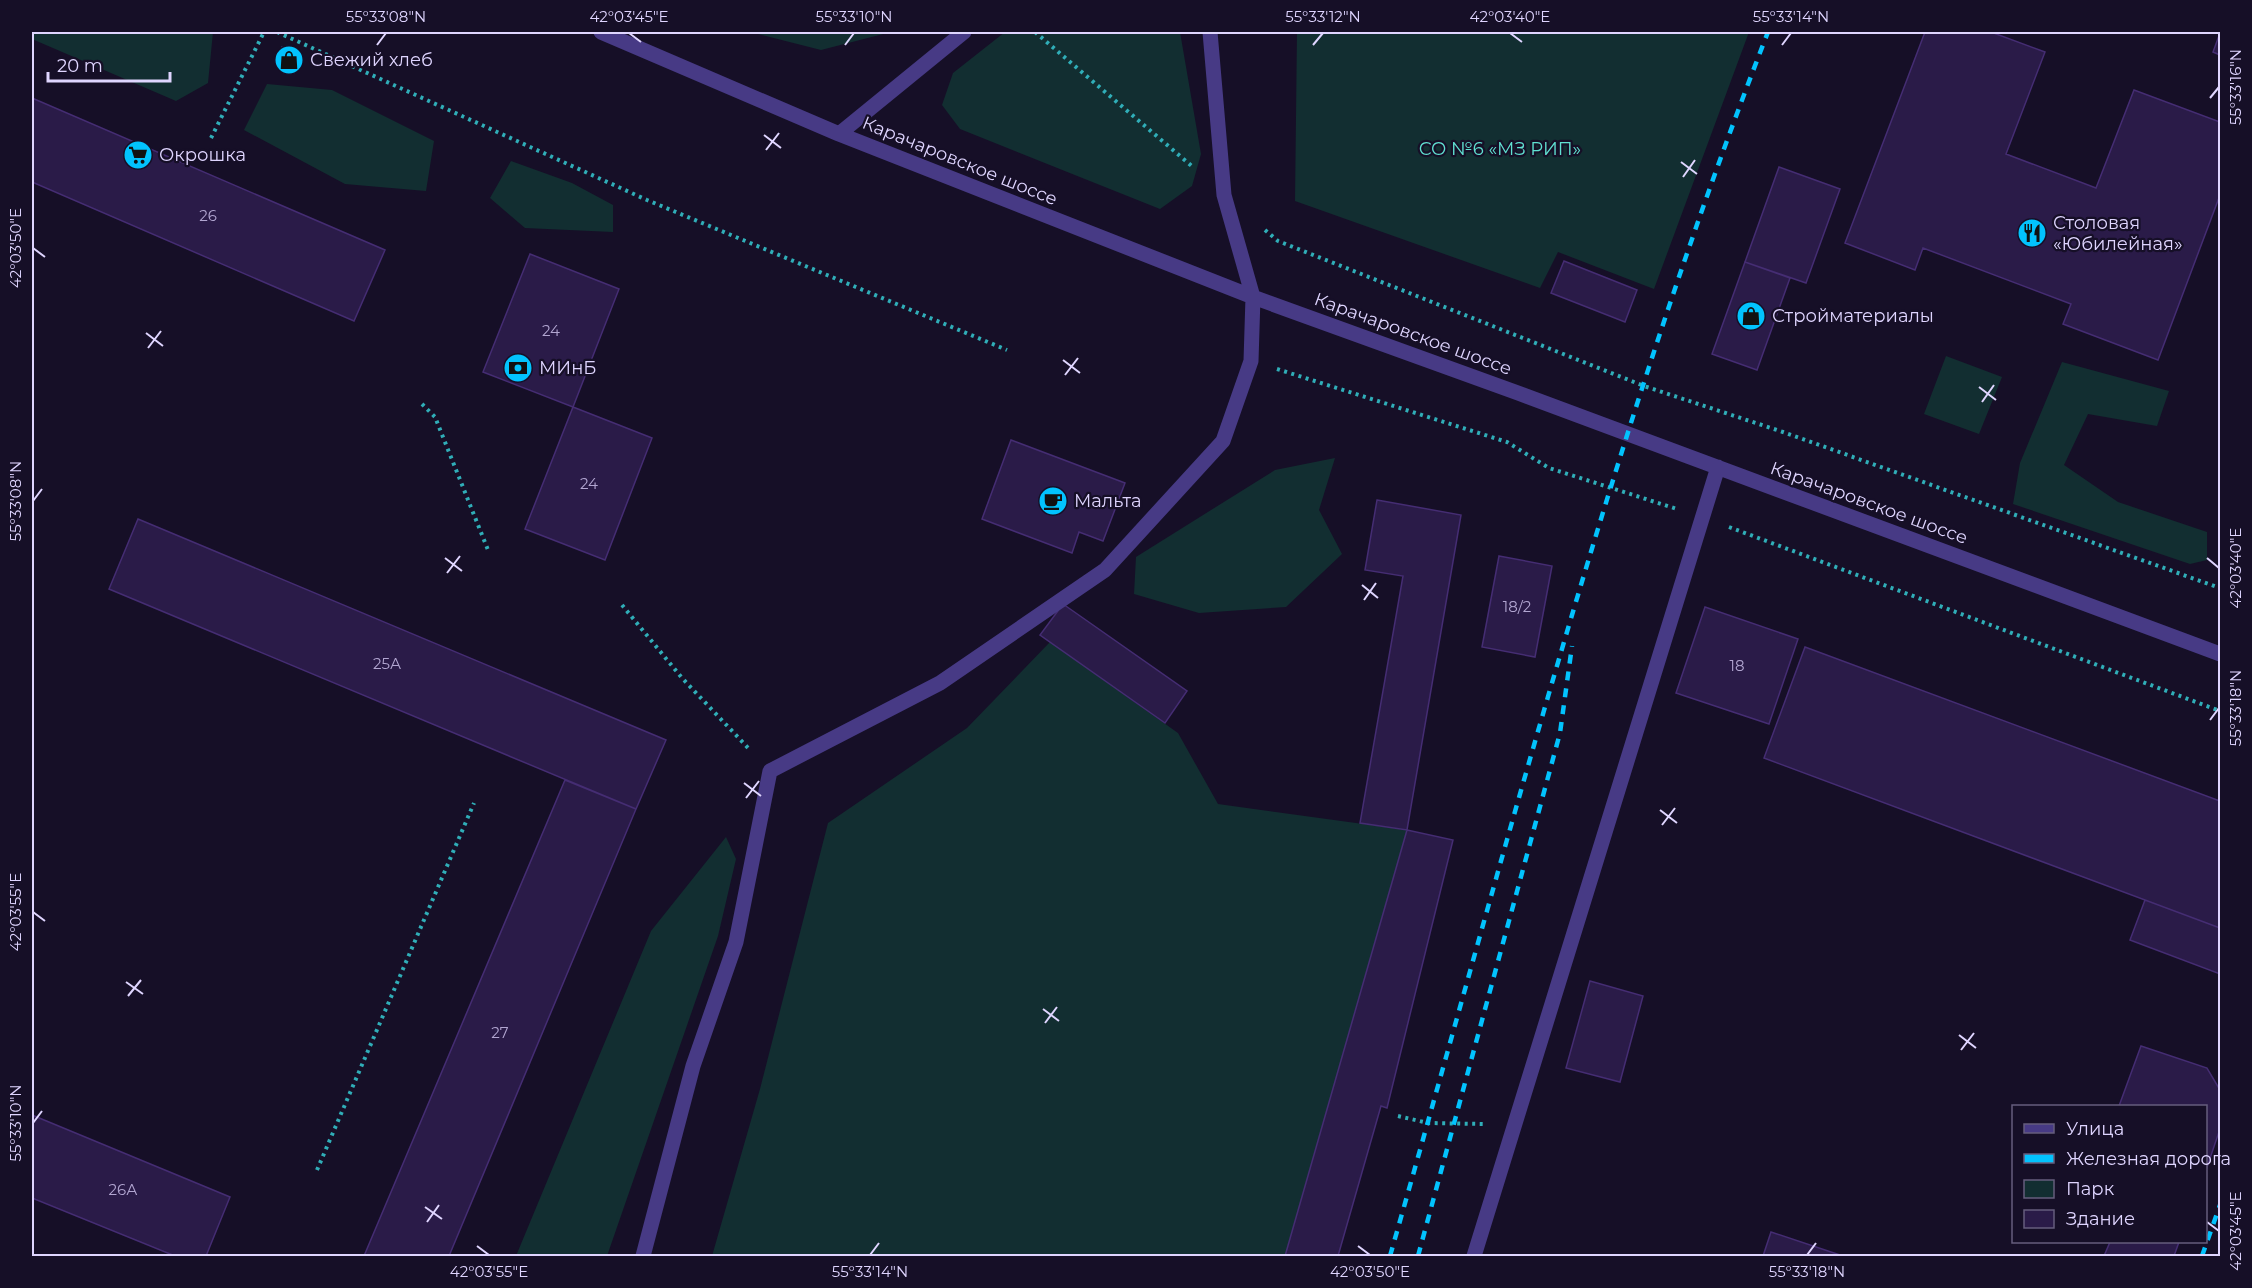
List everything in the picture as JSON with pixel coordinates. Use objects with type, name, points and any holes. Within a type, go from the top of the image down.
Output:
[{"type":"street","name":"Карачаровское шоссе","points":[[601,32],[839,134],[1253,297],[2220,654]]},
{"type":"street","points":[[839,134],[964,32]]},
{"type":"street","points":[[643,1257],[693,1066],[736,942],[770,771],[940,683],[1105,570],[1223,441],[1251,361],[1253,297],[1224,195],[1210,32]]},
{"type":"street","points":[[1474,1257],[1705,518],[1718,467]]},
{"type":"path","points":[[211,138],[264,32]]},
{"type":"path","points":[[277,32],[637,195],[1007,350]]},
{"type":"path","points":[[1035,32],[1224,195]]},
{"type":"path","points":[[1260,226],[1278,241],[1644,386],[1794,436],[2220,588]]},
{"type":"path","points":[[1251,361],[1507,442],[1549,468],[1705,518],[2220,711]]},
{"type":"path","points":[[422,404],[435,417],[488,550]]},
{"type":"path","points":[[622,605],[682,678],[770,771]]},
{"type":"path","points":[[317,1170],[474,803]]},
{"type":"path","points":[[1398,1116],[1428,1123],[1515,1126]]},
{"type":"green space","points":[[32,32],[213,32],[208,83],[176,101],[32,39]]},
{"type":"green space","points":[[750,32],[891,32],[821,50]]},
{"type":"green space","points":[[1005,32],[1180,32],[1201,154],[1192,186],[1160,209],[960,129],[942,105],[953,73]]},
{"type":"green space","name":"СО №6 «МЗ РИП»","points":[[1297,32],[1749,32],[1654,289],[1558,252],[1540,288],[1295,201]]},
{"type":"green space","points":[[267,84],[332,90],[434,141],[426,191],[345,184],[244,130]]},
{"type":"green space","points":[[511,161],[572,183],[613,205],[613,232],[525,228],[490,198]]},
{"type":"green space","points":[[1946,356],[2002,377],[1979,434],[1924,414]]},
{"type":"green space","points":[[2062,362],[2169,391],[2157,426],[2088,414],[2064,465],[2118,502],[2207,532],[2207,560],[2190,564],[2013,504],[2020,463]]},
{"type":"green space","points":[[1335,458],[1319,510],[1342,554],[1286,607],[1199,613],[1134,594],[1136,557],[1275,470]]},
{"type":"green space","points":[[1050,642],[1178,733],[1218,804],[1407,830],[1285,1256],[712,1256],[760,1089],[828,823],[967,728]]},
{"type":"green space","points":[[726,837],[736,859],[718,936],[607,1256],[516,1256],[651,931]]},
{"type":"building","points":[[1925,32],[1991,32],[2045,52],[2006,154],[2096,188],[2134,90],[2220,122],[2220,195],[2158,360],[2063,324],[2071,304],[1923,248],[1915,270],[1845,243]]},
{"type":"building","points":[[2220,33],[2220,55],[2213,52]]},
{"type":"building","points":[[282,47],[301,55],[294,70],[276,62]]},
{"type":"building","points":[[32,98],[385,250],[354,321],[32,182]]},
{"type":"building","points":[[1779,167],[1840,189],[1806,283],[1745,262]]},
{"type":"building","points":[[530,254],[619,289],[573,407],[483,372]]},
{"type":"building","points":[[1564,261],[1637,290],[1625,322],[1551,293]]},
{"type":"building","name":"Стройматериалы","points":[[1745,262],[1790,278],[1757,370],[1712,354]]},
{"type":"building","points":[[573,407],[652,438],[605,560],[525,529]]},
{"type":"building","name":"Мальта","points":[[1011,440],[1125,483],[1103,541],[1079,532],[1072,553],[982,519]]},
{"type":"building","points":[[1377,500],[1461,515],[1407,830],[1360,823],[1403,576],[1365,570]]},
{"type":"building","points":[[138,519],[666,740],[636,809],[109,589]]},
{"type":"building","points":[[1499,556],[1552,566],[1535,657],[1482,647]]},
{"type":"building","points":[[1063,604],[1187,691],[1165,723],[1040,635]]},
{"type":"building","points":[[1705,607],[1798,639],[1769,724],[1676,693]]},
{"type":"building","points":[[1805,647],[2220,801],[2220,928],[1764,758]]},
{"type":"building","points":[[565,780],[636,809],[449,1256],[364,1256]]},
{"type":"building","points":[[1407,830],[1453,840],[1387,1108],[1381,1106],[1338,1256],[1285,1256]]},
{"type":"building","points":[[2145,900],[2220,928],[2220,974],[2130,940]]},
{"type":"building","points":[[1590,981],[1643,996],[1620,1082],[1566,1068]]},
{"type":"building","points":[[2141,1046],[2207,1068],[2220,1090],[2220,1129],[2207,1167],[2207,1105],[2119,1105]]},
{"type":"building","points":[[32,1115],[230,1197],[206,1256],[175,1256],[32,1198]]},
{"type":"building","points":[[1771,1232],[1843,1256],[1763,1256]]},
{"type":"building","points":[[2110,1243],[2179,1243],[2174,1256],[2104,1256]]},
{"type":"railway","points":[[1390,1256],[1520,793],[1611,486],[1712,182],[1768,32]]},
{"type":"railway","points":[[1418,1256],[1560,733],[1572,646]]},
{"type":"railway","points":[[2207,1242],[2220,1205]]},
{"type":"railway","points":[[2202,1256],[2207,1243]]},
{"type":"place","name":"Свежий хлеб","points":[[289,60]]},
{"type":"place","name":"Окрошка","points":[[138,155]]},
{"type":"place","name":"Столовая «Юбилейная»","points":[[2032,233]]},
{"type":"place","name":"Стройматериалы","points":[[1751,316]]},
{"type":"place","name":"МИнБ","points":[[518,368]]},
{"type":"place","name":"Мальта","points":[[1053,501]]}]
